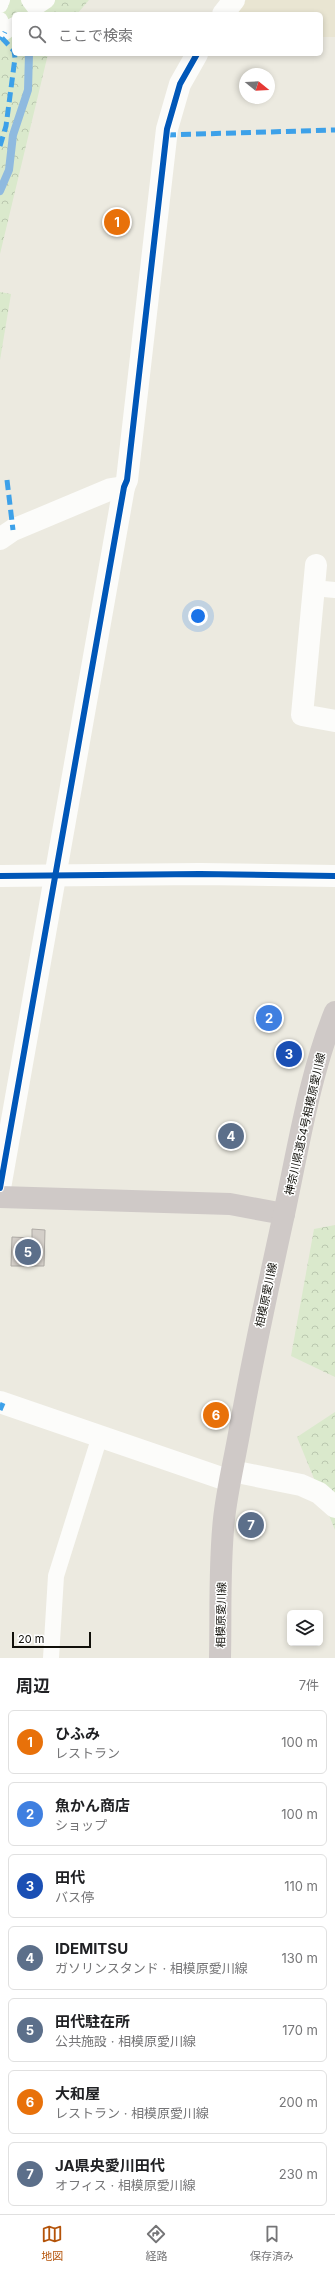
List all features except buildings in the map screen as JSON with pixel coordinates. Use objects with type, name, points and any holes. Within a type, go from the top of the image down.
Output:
[{"type":"main road","name":"神奈川県道54号相模原愛川線","points":[[284,1214],[310,1096],[329,1027],[335,1012]]},
{"type":"main road","points":[[0,1197],[230,1204],[284,1214]]},
{"type":"main road","name":"相模原愛川線","points":[[220,1658],[221,1562],[224,1519],[253,1355],[284,1214]]},
{"type":"street","points":[[225,12],[234,0]]},
{"type":"street","points":[[0,1188],[54,876],[124,488],[127,480],[167,129],[180,84],[196,56]]},
{"type":"street","points":[[0,539],[13,530],[111,489],[124,488]]},
{"type":"street","points":[[316,565],[324,589],[302,714],[335,721]]},
{"type":"street","points":[[0,876],[224,874],[335,876]]},
{"type":"street","points":[[0,1402],[100,1436],[231,1476],[301,1485],[319,1493],[335,1507]]},
{"type":"lane","points":[[0,5],[2,0]]},
{"type":"lane","points":[[0,20],[5,32],[12,27]]},
{"type":"lane","points":[[51,1658],[56,1576],[100,1436]]},
{"type":"shaded area","points":[[246,0],[335,0],[335,37],[323,37],[323,12],[237,12]]},
{"type":"green space","points":[[0,0],[89,0],[79,12],[12,12],[12,56],[48,56],[0,254]]},
{"type":"green space","points":[[0,292],[11,294],[0,360]]},
{"type":"green space","points":[[335,1225],[335,1377],[291,1356],[314,1229]]},
{"type":"green space","points":[[335,1412],[335,1530],[297,1437]]},
{"type":"waterway","points":[[0,191],[9,170],[13,135],[28,90],[29,56]]},
{"type":"marked path","points":[[5,32],[2,38],[12,49]]},
{"type":"marked path","points":[[0,146],[6,126],[15,56]]},
{"type":"marked path","points":[[166,135],[335,130]]},
{"type":"marked path","points":[[7,480],[13,530]]},
{"type":"marked path","points":[[0,1410],[3,1403]]},
{"type":"cycle path","points":[[0,1188],[124,487],[127,480],[167,129],[180,84],[196,56]]},
{"type":"cycle path","points":[[0,876],[200,874],[335,876]]},
{"type":"place","name":"ひふみ","points":[[117,222]]},
{"type":"place","name":"魚かん商店","points":[[269,1018]]},
{"type":"place","name":"田代","points":[[289,1054]]},
{"type":"place","name":"IDEMITSU","points":[[231,1136]]},
{"type":"place","name":"田代駐在所","points":[[28,1252]]},
{"type":"place","name":"大和屋","points":[[216,1415]]},
{"type":"place","name":"JA県央愛川田代","points":[[251,1525]]}]
